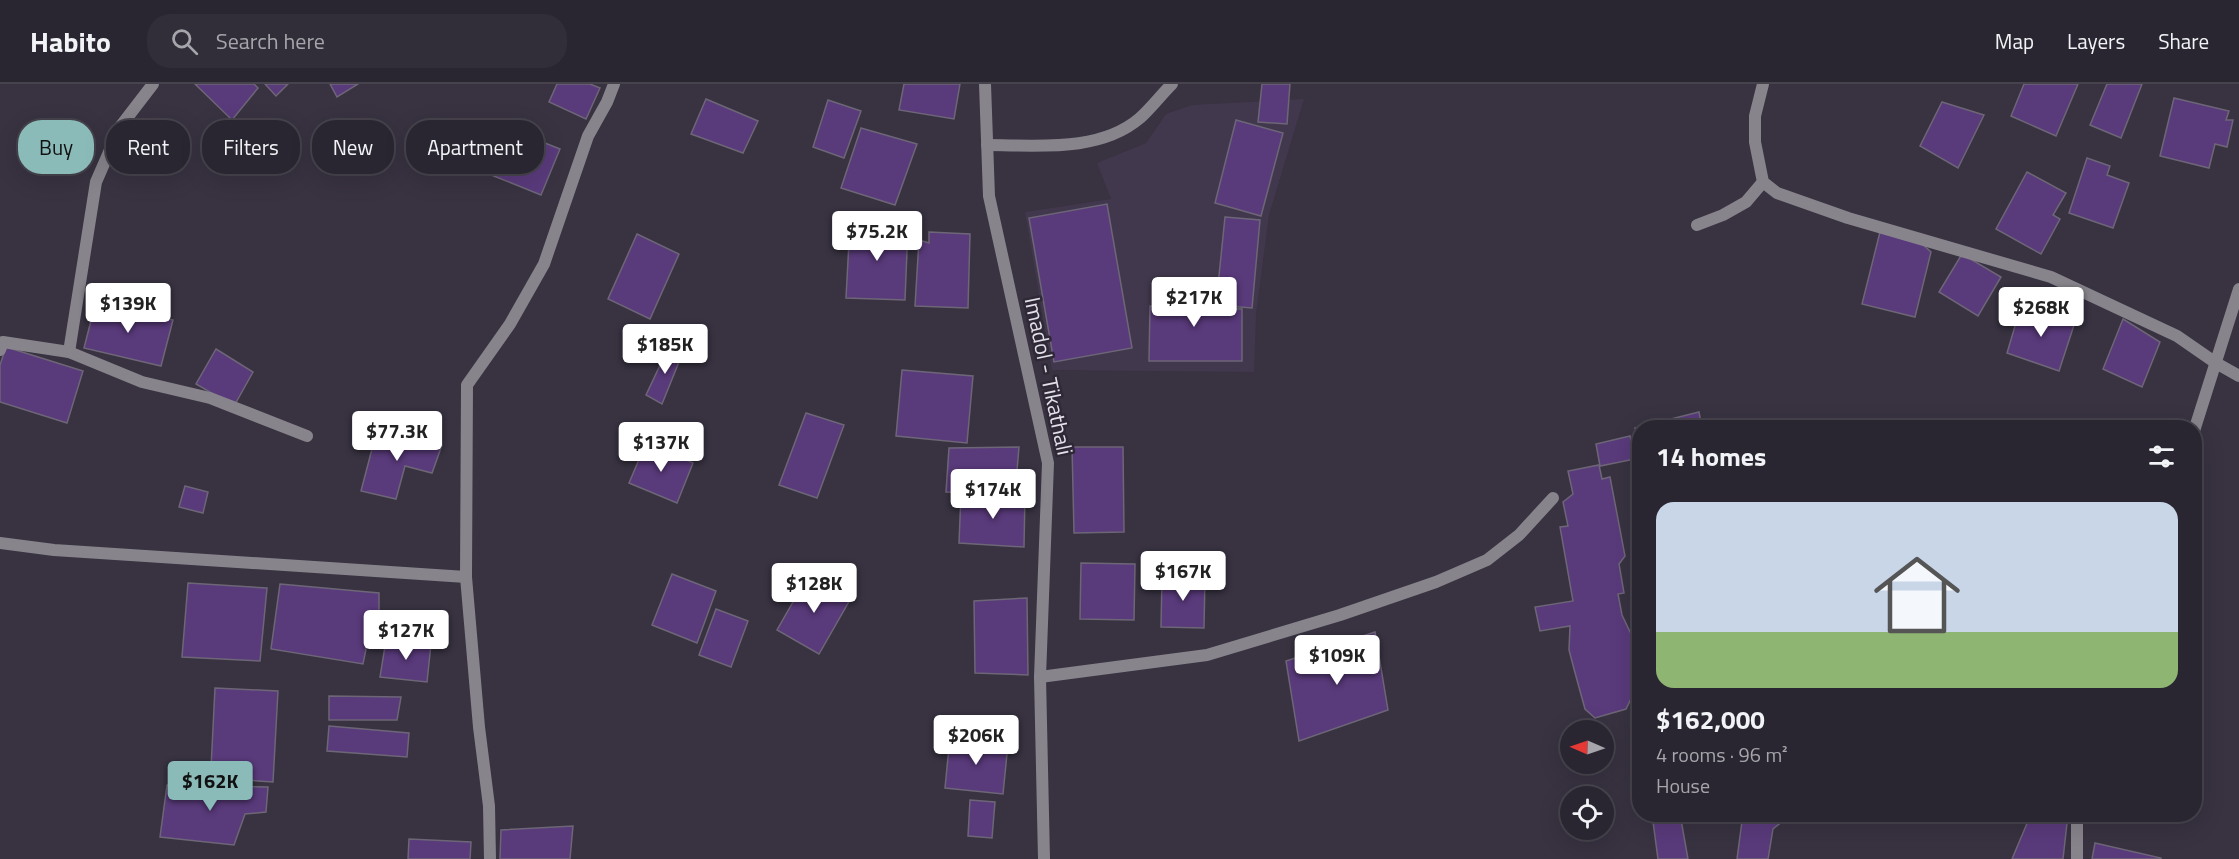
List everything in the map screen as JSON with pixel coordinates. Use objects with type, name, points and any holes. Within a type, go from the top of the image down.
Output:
[{"type":"street","points":[[69,352],[96,182],[120,127],[153,84]]},
{"type":"street","points":[[490,859],[489,806],[479,727],[466,577],[466,385],[510,324],[544,264],[588,136],[614,84]]},
{"type":"street","name":"Imadol - Tikathali","points":[[985,84],[989,196],[1048,463],[1040,677],[1044,859]]},
{"type":"street","points":[[987,145],[1072,145],[1118,133],[1139,118],[1172,84]]},
{"type":"street","points":[[1763,84],[1755,116],[1755,142],[1763,182],[1777,193],[1822,209],[2051,277],[2177,336],[2239,376]]},
{"type":"street","points":[[1697,225],[1724,215],[1746,202],[1763,182]]},
{"type":"street","points":[[2198,420],[2239,289]]},
{"type":"street","points":[[0,350],[3,342],[69,352],[142,382],[210,398],[307,436]]},
{"type":"street","points":[[1040,677],[1207,655],[1341,615],[1436,582],[1487,560],[1519,535],[1553,498]]},
{"type":"street","points":[[0,543],[54,550],[466,577]]},
{"type":"street","points":[[2077,822],[2077,859]]},
{"type":"shaded area","points":[[1304,99],[1269,215],[1256,314],[1254,372],[1052,370],[1025,212],[1111,199],[1097,163],[1146,143],[1166,114],[1192,105]]},
{"type":"building","points":[[195,84],[254,84],[258,88],[232,120]]},
{"type":"building","points":[[265,84],[288,84],[276,96]]},
{"type":"building","points":[[330,84],[358,84],[337,97]]},
{"type":"building","points":[[557,84],[590,84],[600,88],[586,119],[549,102]]},
{"type":"building","points":[[904,84],[960,84],[954,119],[899,110]]},
{"type":"building","points":[[1262,84],[1290,84],[1287,124],[1258,122]]},
{"type":"building","points":[[2024,84],[2078,84],[2056,136],[2011,116]]},
{"type":"building","points":[[2107,84],[2142,84],[2121,138],[2090,125]]},
{"type":"building","points":[[2174,98],[2229,111],[2226,120],[2233,120],[2227,147],[2215,144],[2209,168],[2160,156]]},
{"type":"building","points":[[706,99],[758,121],[743,153],[691,134]]},
{"type":"building","points":[[828,100],[861,111],[844,158],[813,147]]},
{"type":"building","points":[[1942,102],[1984,115],[1958,168],[1920,146]]},
{"type":"building","points":[[1236,120],[1283,133],[1261,216],[1215,203]]},
{"type":"building","points":[[861,128],[917,144],[895,205],[841,188]]},
{"type":"building","points":[[544,143],[560,149],[541,195],[489,174],[544,174]]},
{"type":"building","points":[[2087,158],[2110,166],[2107,175],[2129,183],[2113,228],[2069,213]]},
{"type":"building","points":[[2027,172],[2066,193],[2053,215],[2060,219],[2041,254],[1996,229]]},
{"type":"building","points":[[1107,204],[1132,348],[1054,362],[1029,218]]},
{"type":"building","points":[[1225,217],[1260,220],[1252,308],[1216,305]]},
{"type":"building","points":[[850,223],[908,226],[905,300],[846,298]]},
{"type":"building","points":[[929,232],[970,234],[968,308],[915,306],[919,240],[929,243]]},
{"type":"building","points":[[1880,232],[1920,242],[1931,252],[1915,317],[1862,304]]},
{"type":"building","points":[[637,234],[679,254],[650,319],[608,299]]},
{"type":"building","points":[[1962,254],[2001,277],[1978,316],[1939,292]]},
{"type":"building","points":[[1167,282],[1203,284],[1202,308],[1242,309],[1242,361],[1149,361],[1150,306],[1165,307]]},
{"type":"building","points":[[96,301],[173,320],[161,366],[84,348]]},
{"type":"building","points":[[2021,306],[2075,322],[2059,371],[2007,353]]},
{"type":"building","points":[[2123,319],[2160,342],[2142,387],[2103,369]]},
{"type":"building","points":[[670,344],[683,352],[662,404],[646,395]]},
{"type":"building","points":[[6,347],[83,371],[67,423],[0,402],[0,365]]},
{"type":"building","points":[[216,349],[253,372],[234,406],[196,384]]},
{"type":"building","points":[[902,370],[973,376],[967,443],[896,436]]},
{"type":"building","points":[[1699,412],[1700,420],[1667,420]]},
{"type":"building","points":[[806,413],[844,425],[817,498],[779,485]]},
{"type":"building","points":[[377,430],[442,445],[432,473],[405,466],[396,499],[361,491]]},
{"type":"building","points":[[1630,436],[1632,460],[1600,466],[1596,444]]},
{"type":"building","points":[[646,443],[693,463],[677,503],[629,483]]},
{"type":"building","points":[[1019,447],[1015,494],[946,492],[949,448]]},
{"type":"building","points":[[1072,447],[1123,447],[1124,532],[1074,533]]},
{"type":"building","points":[[1599,465],[1602,479],[1610,477],[1625,556],[1619,564],[1624,593],[1618,594],[1622,615],[1632,636],[1632,697],[1626,709],[1595,718],[1585,709],[1574,669],[1569,650],[1570,626],[1540,631],[1535,607],[1573,601],[1560,527],[1568,526],[1563,502],[1573,494],[1568,471]]},
{"type":"building","points":[[185,486],[208,492],[203,513],[179,507]]},
{"type":"building","points":[[961,494],[1025,494],[1024,547],[959,543]]},
{"type":"building","points":[[1081,563],[1135,564],[1134,620],[1080,619]]},
{"type":"building","points":[[672,574],[716,591],[697,643],[652,625]]},
{"type":"building","points":[[809,574],[851,598],[819,654],[777,630]]},
{"type":"building","points":[[1162,576],[1205,576],[1204,628],[1161,627]]},
{"type":"building","points":[[188,583],[267,588],[260,661],[182,657]]},
{"type":"building","points":[[280,584],[379,593],[379,626],[370,629],[363,664],[271,649]]},
{"type":"building","points":[[1027,598],[1028,675],[975,673],[974,601]]},
{"type":"building","points":[[716,609],[748,621],[731,667],[699,655]]},
{"type":"building","points":[[1375,632],[1388,710],[1299,741],[1286,661]]},
{"type":"building","points":[[386,640],[431,644],[427,682],[380,677]]},
{"type":"building","points":[[215,688],[278,691],[273,782],[244,780],[211,768]]},
{"type":"building","points":[[329,696],[401,697],[397,720],[329,720]]},
{"type":"building","points":[[329,726],[409,733],[407,757],[327,751]]},
{"type":"building","points":[[950,737],[1008,744],[1003,794],[945,788]]},
{"type":"building","points":[[167,785],[268,787],[266,812],[245,814],[234,845],[160,837]]},
{"type":"building","points":[[970,800],[995,802],[992,838],[968,836]]},
{"type":"building","points":[[1653,822],[1681,822],[1688,859],[1658,859]]},
{"type":"building","points":[[1742,822],[1782,822],[1773,829],[1768,859],[1737,859]]},
{"type":"building","points":[[2028,822],[2067,822],[2063,859],[2012,859]]},
{"type":"building","points":[[573,826],[570,859],[500,859],[501,830]]},
{"type":"building","points":[[409,839],[471,842],[470,859],[408,859]]},
{"type":"building","points":[[2095,843],[2161,858],[2161,859],[2092,859]]}]
